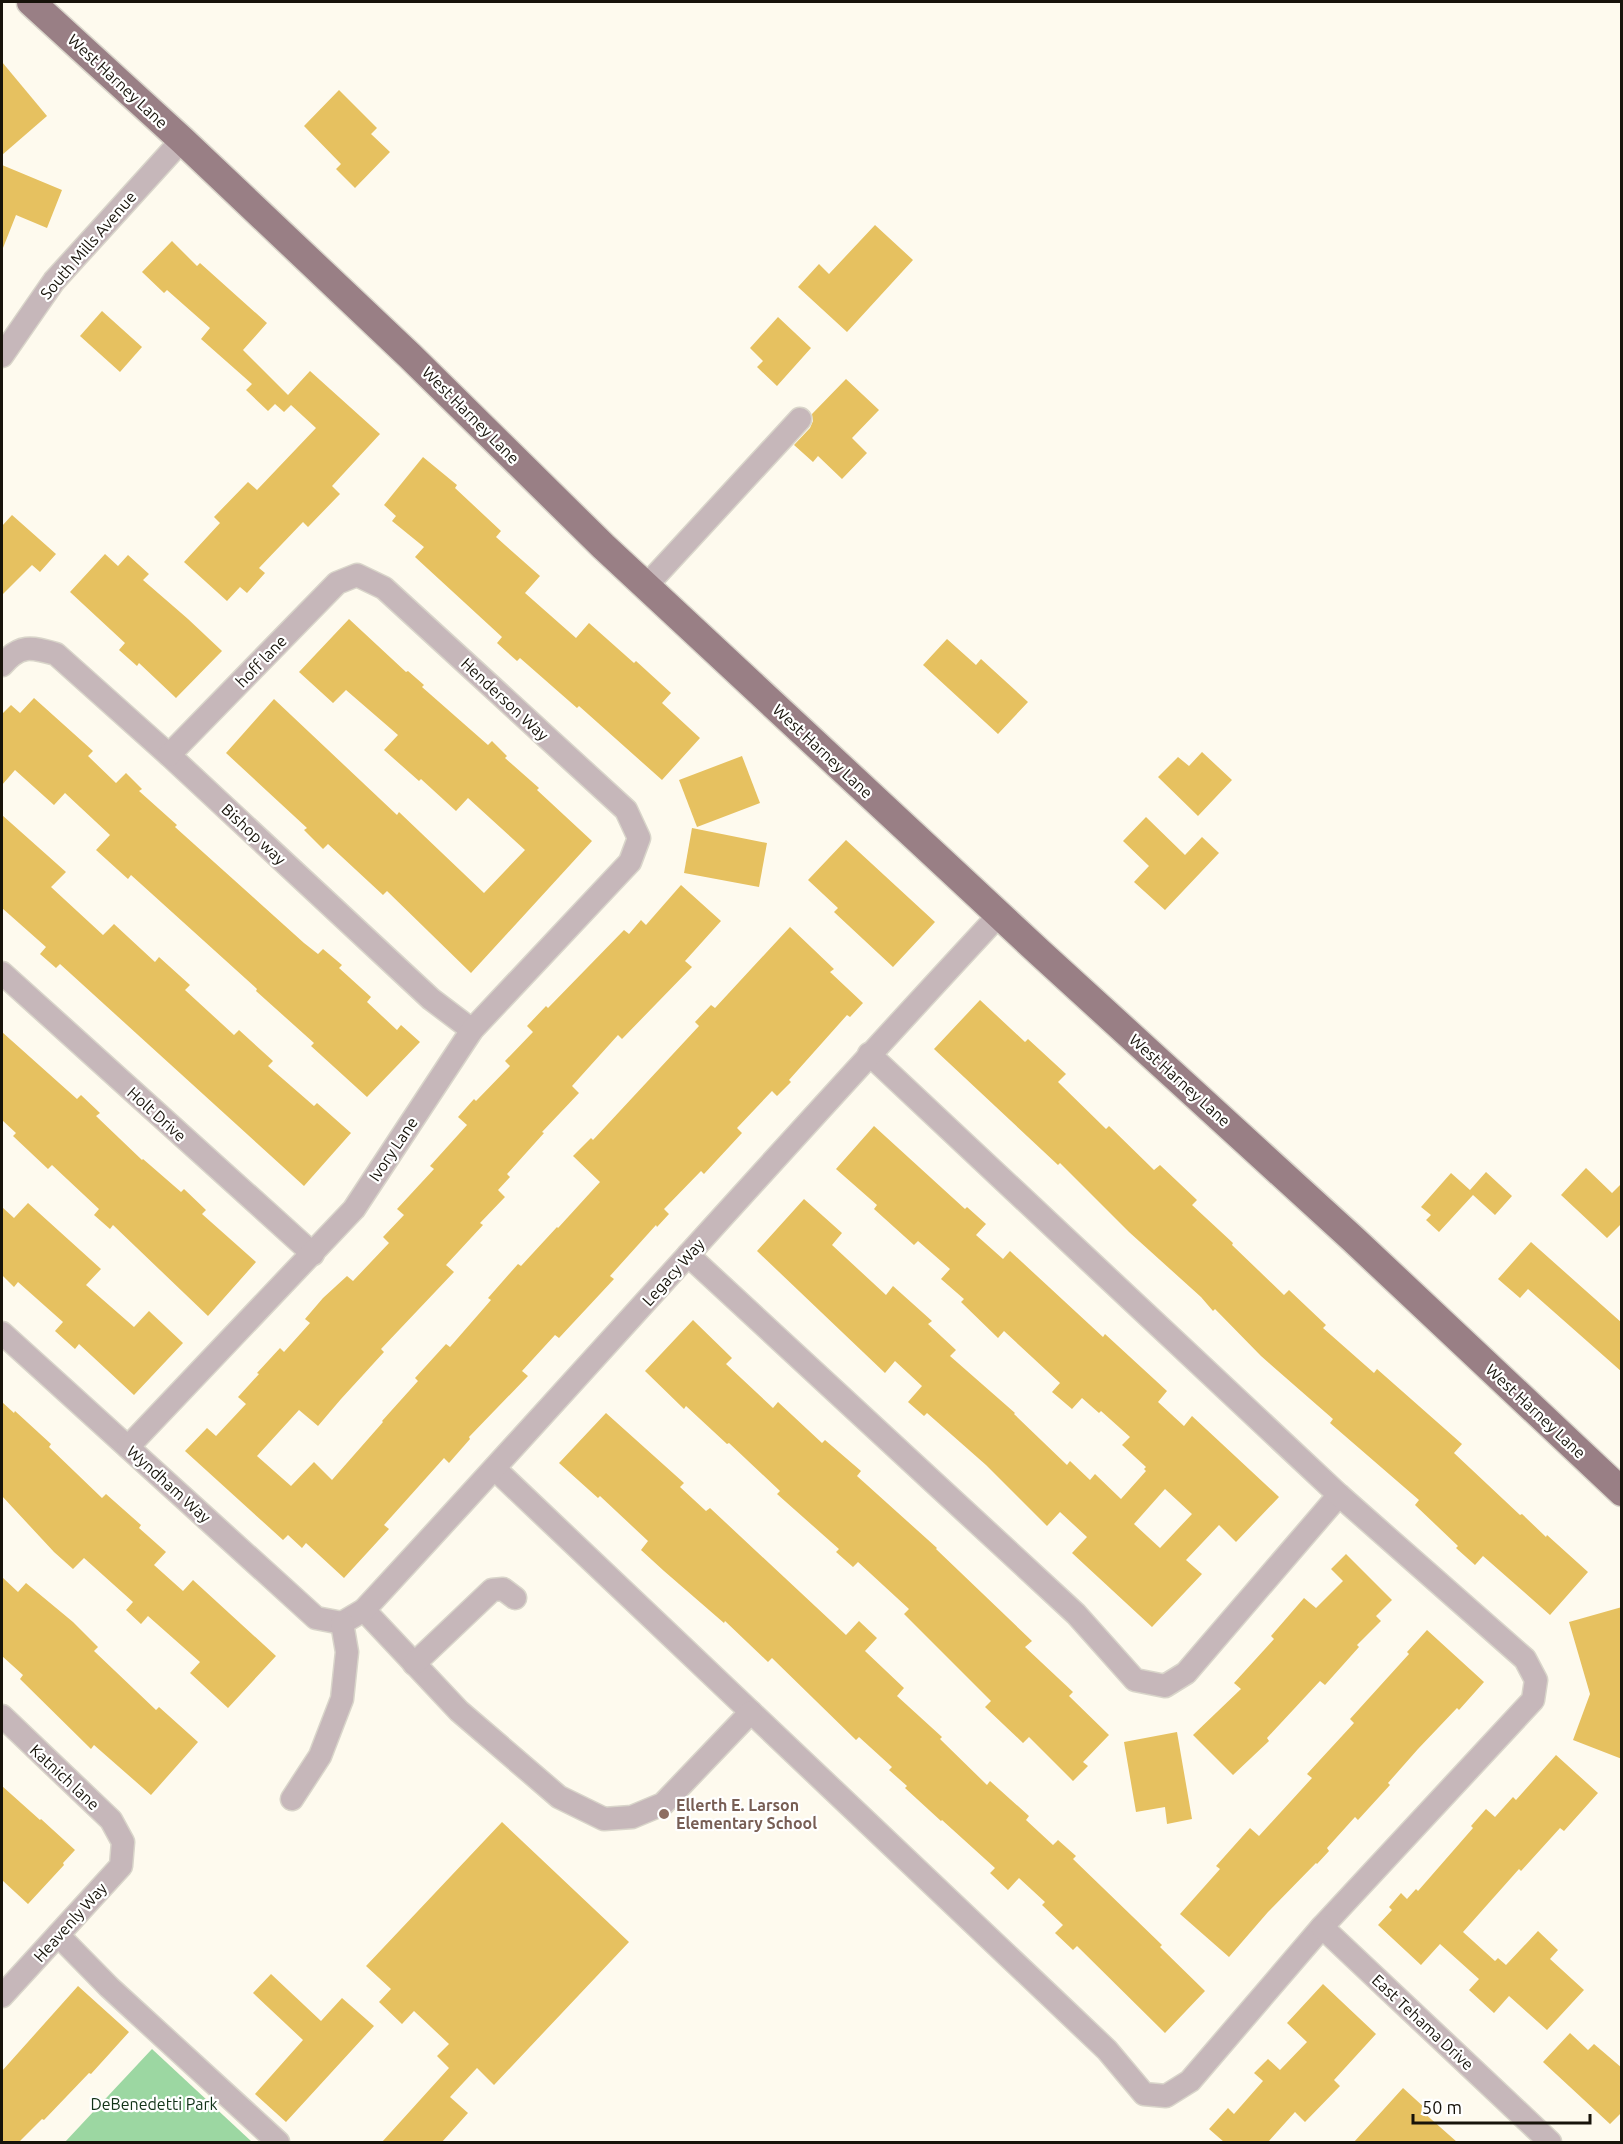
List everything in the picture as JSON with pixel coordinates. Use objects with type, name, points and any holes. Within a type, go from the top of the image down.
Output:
[{"type":"main road","name":"West Harney Lane","points":[[31,2],[182,140],[410,356],[646,586],[999,915],[1353,1239],[1622,1492]]},
{"type":"street","name":"South Mills Avenue","points":[[2,356],[54,281],[182,140]]},
{"type":"street","points":[[646,586],[800,419]]},
{"type":"street","name":"hoff lane","points":[[169,755],[337,583],[357,575]]},
{"type":"street","name":"Henderson Way","points":[[357,575],[384,588],[626,810],[639,838]]},
{"type":"street","name":"Bishop way","points":[[2,665],[12,654],[32,648],[56,654],[169,755],[431,999],[472,1030]]},
{"type":"street","name":"Ivory Lane","points":[[128,1447],[354,1209],[472,1030],[630,862],[639,838]]},
{"type":"street","name":"Legacy Way","points":[[342,1623],[364,1610],[495,1469],[869,1054],[999,915]]},
{"type":"street","name":"Holt Drive","points":[[2,973],[313,1254]]},
{"type":"street","points":[[495,1469],[1107,2050],[1144,2094],[1166,2096],[1190,2081],[1322,1927],[1533,1700],[1536,1680],[1525,1659],[1339,1495],[869,1054]]},
{"type":"street","points":[[688,1255],[1076,1614],[1135,1680],[1165,1686],[1186,1673],[1339,1495]]},
{"type":"street","name":"Wyndham Way","points":[[2,1333],[316,1618],[342,1623]]},
{"type":"street","points":[[414,1664],[492,1590],[503,1589],[516,1598]]},
{"type":"street","points":[[364,1610],[459,1711],[559,1797],[604,1819],[632,1817],[663,1804],[752,1712]]},
{"type":"street","points":[[292,1799],[320,1756],[342,1699],[347,1652],[342,1623]]},
{"type":"street","name":"Katnich lane","points":[[2,1716],[111,1820],[123,1842]]},
{"type":"street","name":"Heavenly Way","points":[[2,1996],[121,1866],[123,1842]]},
{"type":"street","name":"East Tehama Drive","points":[[1322,1927],[1550,2142]]},
{"type":"street","points":[[58,1935],[109,1987],[278,2142]]},
{"type":"green space","name":"DeBenedetti Park","points":[[152,2049],[252,2142],[65,2142]]},
{"type":"building","points":[[2,62],[47,116],[2,155]]},
{"type":"building","points":[[339,90],[377,128],[371,134],[390,152],[355,188],[336,169],[341,164],[304,126]]},
{"type":"building","points":[[2,165],[62,190],[47,228],[16,215],[3,248]]},
{"type":"building","points":[[875,225],[913,260],[847,332],[798,287],[819,264],[829,274]]},
{"type":"building","points":[[172,241],[197,266],[200,263],[267,323],[243,350],[288,395],[310,371],[380,434],[332,486],[340,494],[308,527],[303,522],[259,568],[265,573],[247,593],[240,587],[227,601],[184,562],[220,523],[214,517],[248,482],[257,490],[316,428],[291,405],[284,412],[275,404],[268,411],[246,390],[252,384],[201,339],[210,328],[167,290],[164,293],[142,272]]},
{"type":"building","points":[[102,311],[142,347],[120,372],[80,336]]},
{"type":"building","points":[[778,317],[811,348],[777,386],[757,367],[763,361],[750,348]]},
{"type":"building","points":[[846,379],[879,410],[852,438],[867,453],[842,479],[818,456],[813,462],[794,445],[810,428],[813,421],[812,414]]},
{"type":"building","points":[[423,457],[457,485],[455,488],[501,531],[496,537],[540,576],[525,593],[576,638],[589,623],[671,693],[662,703],[700,738],[662,780],[579,706],[577,708],[520,658],[517,661],[497,643],[502,637],[415,557],[424,547],[392,521],[396,516],[384,505]]},
{"type":"building","points":[[12,515],[56,554],[40,572],[32,565],[2,595],[2,526]]},
{"type":"building","points":[[105,554],[118,566],[128,555],[149,574],[143,580],[222,651],[176,698],[139,663],[137,666],[119,650],[125,643],[70,592]]},
{"type":"building","points":[[349,619],[488,745],[492,741],[507,756],[505,758],[539,788],[537,790],[592,841],[471,973],[387,891],[383,895],[328,844],[323,849],[304,830],[307,828],[226,753],[274,699],[397,815],[399,812],[484,893],[525,850],[468,798],[456,811],[384,750],[398,735],[346,690],[333,703],[299,672]]},
{"type":"building","points":[[947,639],[976,665],[981,659],[1028,702],[998,734],[923,665]]},
{"type":"building","points":[[34,698],[93,751],[88,756],[116,783],[126,773],[142,789],[139,791],[177,825],[175,827],[304,943],[318,954],[323,949],[342,965],[339,968],[371,997],[367,1002],[397,1030],[401,1025],[420,1042],[367,1097],[311,1046],[314,1043],[256,991],[257,989],[131,875],[128,879],[96,850],[110,835],[65,793],[54,805],[15,770],[2,785],[2,714],[11,705],[20,713]]},
{"type":"building","points":[[1202,752],[1232,780],[1198,816],[1158,777],[1178,757],[1189,766]]},
{"type":"building","points":[[742,756],[760,803],[697,827],[679,780]]},
{"type":"building","points":[[2,815],[66,872],[51,887],[103,935],[114,924],[155,962],[159,957],[190,985],[185,990],[234,1035],[239,1030],[273,1061],[268,1066],[314,1106],[317,1103],[351,1133],[304,1186],[60,964],[56,968],[40,954],[46,947],[2,908]]},
{"type":"building","points":[[1146,817],[1185,855],[1202,837],[1219,853],[1165,910],[1134,882],[1149,866],[1123,841]]},
{"type":"building","points":[[692,828],[767,843],[759,887],[684,873]]},
{"type":"building","points":[[846,840],[935,922],[893,967],[834,912],[838,908],[808,880]]},
{"type":"building","points":[[681,885],[721,921],[685,961],[692,967],[622,1039],[618,1035],[572,1086],[579,1093],[507,1174],[510,1177],[498,1190],[505,1197],[480,1223],[483,1225],[446,1265],[454,1272],[381,1349],[384,1352],[318,1426],[299,1410],[257,1456],[291,1486],[314,1462],[332,1480],[418,1381],[415,1378],[446,1344],[450,1347],[491,1300],[488,1298],[518,1264],[521,1266],[600,1182],[573,1156],[591,1138],[593,1140],[699,1026],[695,1022],[711,1005],[715,1008],[790,927],[834,969],[830,972],[863,1003],[850,1017],[847,1015],[777,1096],[772,1091],[737,1128],[742,1133],[704,1174],[701,1171],[664,1209],[669,1214],[657,1227],[656,1225],[610,1276],[614,1279],[559,1338],[555,1335],[522,1371],[528,1376],[469,1437],[470,1439],[449,1463],[444,1458],[384,1525],[389,1529],[344,1578],[306,1543],[302,1548],[288,1535],[283,1540],[185,1451],[207,1428],[216,1436],[246,1404],[238,1397],[280,1348],[284,1352],[310,1323],[305,1319],[323,1298],[347,1276],[353,1281],[389,1243],[383,1237],[404,1215],[397,1209],[434,1169],[430,1166],[467,1125],[458,1117],[510,1066],[505,1061],[533,1032],[527,1026],[546,1006],[548,1008],[624,930],[629,934],[641,920],[646,925]]},
{"type":"building","points":[[980,1000],[1025,1042],[1028,1039],[1066,1074],[1058,1082],[1106,1129],[1109,1126],[1154,1170],[1160,1165],[1197,1200],[1192,1205],[1284,1295],[1289,1290],[1326,1325],[1323,1328],[1374,1373],[1377,1369],[1462,1444],[1454,1453],[1520,1515],[1522,1514],[1588,1572],[1550,1615],[1483,1556],[1475,1565],[1456,1548],[1458,1546],[1415,1505],[1419,1500],[1330,1423],[1333,1419],[1261,1356],[1215,1309],[1213,1311],[1201,1297],[1129,1232],[1060,1163],[1058,1165],[934,1049]]},
{"type":"building","points":[[2,1032],[77,1099],[81,1095],[100,1113],[96,1116],[142,1160],[181,1192],[184,1189],[206,1210],[202,1214],[256,1262],[208,1316],[113,1225],[110,1229],[94,1215],[99,1209],[52,1165],[48,1169],[13,1136],[16,1133],[2,1120]]},
{"type":"building","points":[[874,1126],[965,1209],[967,1207],[986,1224],[976,1235],[1003,1259],[1010,1251],[1103,1337],[1105,1334],[1167,1391],[1158,1402],[1184,1426],[1192,1416],[1279,1497],[1236,1542],[1219,1525],[1186,1560],[1202,1574],[1152,1627],[1072,1553],[1087,1537],[1060,1512],[1047,1526],[986,1465],[927,1413],[924,1416],[908,1402],[922,1386],[895,1361],[885,1373],[757,1251],[804,1199],[842,1233],[832,1245],[886,1295],[893,1286],[932,1321],[928,1324],[956,1350],[950,1356],[1015,1413],[1067,1465],[1070,1461],[1090,1480],[1095,1474],[1121,1499],[1146,1471],[1144,1469],[1146,1467],[1122,1445],[1130,1437],[1101,1411],[1099,1413],[1082,1398],[1072,1409],[1052,1392],[1060,1383],[1004,1331],[998,1338],[961,1302],[964,1299],[941,1279],[950,1269],[918,1241],[914,1245],[874,1209],[877,1205],[836,1169]],"holes":[[[1165,1489],[1192,1514],[1160,1548],[1134,1524]]]},
{"type":"building","points":[[1586,1168],[1612,1193],[1622,1183],[1622,1223],[1607,1238],[1561,1195]]},
{"type":"building","points":[[1486,1172],[1512,1196],[1495,1215],[1473,1195],[1439,1232],[1426,1220],[1431,1215],[1421,1207],[1451,1173],[1470,1190]]},
{"type":"building","points":[[28,1203],[101,1269],[86,1285],[134,1327],[149,1311],[183,1343],[134,1395],[79,1344],[75,1349],[55,1331],[63,1322],[18,1282],[14,1287],[2,1275],[2,1207],[14,1218]]},
{"type":"building","points":[[1531,1242],[1622,1323],[1622,1372],[1528,1289],[1520,1298],[1498,1279]]},
{"type":"building","points":[[693,1320],[732,1358],[726,1364],[773,1408],[778,1402],[822,1443],[825,1440],[861,1471],[857,1476],[937,1548],[1032,1641],[1025,1647],[1073,1692],[1069,1696],[1109,1735],[1083,1762],[1088,1766],[1073,1781],[1029,1737],[1023,1743],[985,1707],[991,1701],[904,1614],[909,1609],[858,1562],[853,1567],[836,1552],[839,1549],[777,1494],[780,1491],[686,1406],[684,1409],[645,1371]]},
{"type":"building","points":[[2,1402],[51,1444],[49,1447],[102,1498],[106,1494],[141,1525],[139,1528],[166,1552],[154,1565],[183,1591],[193,1580],[276,1656],[228,1708],[190,1673],[200,1662],[148,1616],[141,1624],[126,1610],[133,1602],[84,1558],[73,1569],[2,1496]]},
{"type":"building","points":[[606,1413],[684,1483],[680,1487],[706,1511],[710,1508],[846,1635],[859,1621],[877,1638],[865,1651],[904,1688],[897,1696],[942,1737],[940,1739],[987,1785],[990,1781],[1029,1816],[1026,1820],[1053,1845],[1058,1840],[1076,1856],[1073,1859],[1162,1945],[1160,1947],[1205,1991],[1165,2033],[1077,1946],[1073,1950],[1055,1933],[1063,1925],[1042,1905],[1045,1902],[1019,1878],[1008,1890],[990,1873],[995,1868],[905,1788],[907,1786],[889,1770],[892,1767],[859,1737],[856,1740],[772,1658],[768,1662],[725,1621],[724,1623],[664,1571],[641,1550],[648,1541],[600,1496],[598,1498],[559,1463]]},
{"type":"building","points":[[1346,1554],[1392,1600],[1376,1616],[1381,1621],[1357,1645],[1359,1647],[1325,1685],[1320,1681],[1267,1738],[1269,1741],[1233,1775],[1193,1735],[1241,1689],[1234,1683],[1274,1639],[1271,1636],[1304,1598],[1316,1608],[1343,1581],[1331,1569]]},
{"type":"building","points":[[2,1577],[18,1592],[26,1583],[73,1622],[98,1647],[94,1651],[156,1710],[159,1707],[198,1742],[151,1795],[94,1745],[91,1749],[20,1679],[23,1675],[2,1656]]},
{"type":"building","points":[[1622,1607],[1622,1759],[1573,1740],[1590,1694],[1569,1622]]},
{"type":"building","points":[[1427,1630],[1484,1682],[1459,1710],[1457,1708],[1418,1749],[1388,1783],[1390,1785],[1358,1820],[1355,1817],[1327,1848],[1329,1851],[1268,1912],[1229,1957],[1180,1914],[1220,1869],[1216,1866],[1250,1828],[1259,1836],[1312,1778],[1307,1774],[1354,1723],[1350,1719],[1409,1654],[1407,1652]]},
{"type":"building","points":[[1177,1732],[1192,1819],[1167,1824],[1165,1807],[1136,1812],[1124,1742]]},
{"type":"building","points":[[1556,1755],[1598,1793],[1564,1831],[1560,1828],[1521,1871],[1519,1869],[1463,1932],[1495,1961],[1498,1958],[1506,1965],[1538,1931],[1558,1950],[1550,1959],[1584,1990],[1547,2030],[1509,1996],[1494,2013],[1469,1990],[1479,1979],[1440,1944],[1421,1965],[1378,1925],[1392,1910],[1389,1907],[1401,1893],[1407,1899],[1416,1889],[1418,1891],[1473,1828],[1471,1826],[1486,1809],[1495,1817],[1513,1797],[1516,1800]]},
{"type":"building","points":[[2,1786],[75,1850],[28,1904],[2,1880]]},
{"type":"building","points":[[502,1822],[629,1942],[494,2085],[477,2068],[450,2097],[468,2113],[442,2142],[382,2142],[449,2068],[437,2056],[449,2044],[414,2011],[402,2024],[379,2002],[391,1989],[366,1966]]},
{"type":"building","points":[[271,1974],[321,2021],[342,1998],[374,2026],[286,2122],[255,2094],[303,2040],[253,1993]]},
{"type":"building","points":[[1323,1984],[1376,2034],[1334,2080],[1340,2086],[1305,2122],[1295,2112],[1268,2142],[1224,2142],[1209,2129],[1228,2108],[1234,2114],[1263,2081],[1254,2073],[1268,2059],[1280,2070],[1307,2042],[1287,2023]]},
{"type":"building","points":[[78,1986],[129,2032],[91,2074],[89,2073],[44,2120],[42,2119],[19,2142],[2,2142],[2,2071]]},
{"type":"building","points":[[1570,2033],[1588,2050],[1594,2044],[1622,2068],[1622,2112],[1610,2124],[1543,2062]]},
{"type":"building","points":[[1403,2088],[1426,2109],[1423,2112],[1457,2142],[1354,2142]]},
{"type":"place","name":"Ellerth E. Larson Elementary School","points":[[664,1814]]}]
